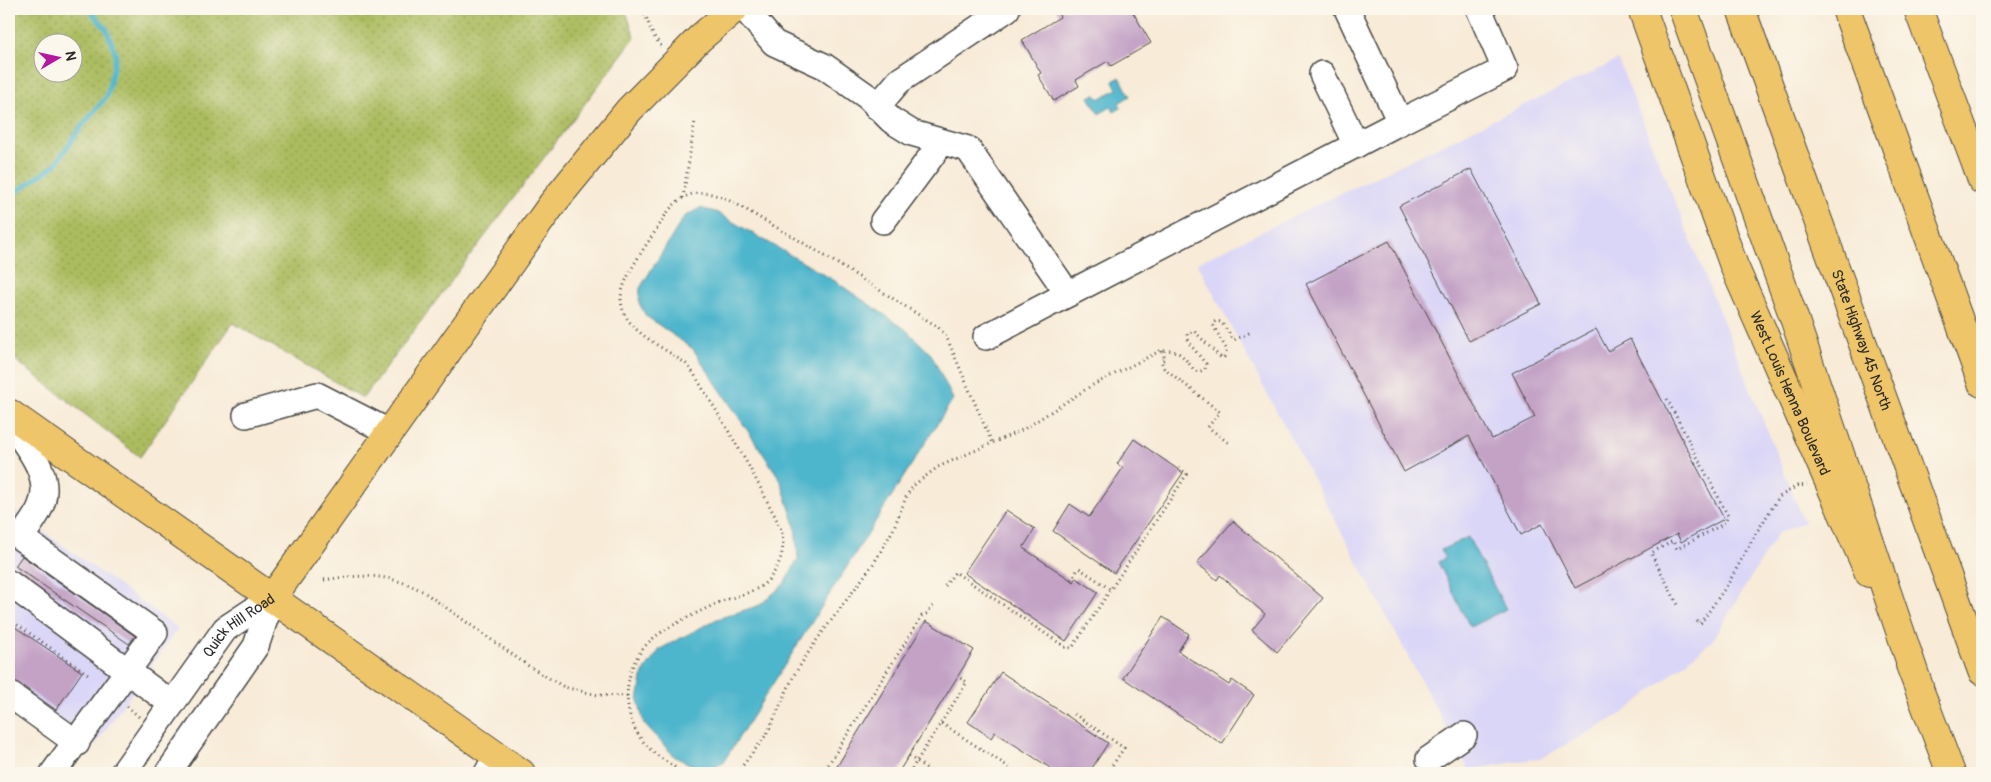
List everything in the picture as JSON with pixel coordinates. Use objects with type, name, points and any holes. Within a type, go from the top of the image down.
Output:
[{"type":"main road","points":[[272,598],[552,203],[628,110],[700,38],[734,9]]},
{"type":"main road","name":"West Louis Henna Boulevard","points":[[1642,9],[1734,266],[1920,687],[1952,773]]},
{"type":"main road","points":[[1683,9],[1793,314],[1920,687]]},
{"type":"main road","name":"State Highway 45 North","points":[[1740,9],[1982,671]]},
{"type":"main road","points":[[1846,9],[1982,383]]},
{"type":"main road","points":[[1918,9],[1982,180]]},
{"type":"main road","points":[[9,413],[272,598],[492,765],[521,773]]},
{"type":"street","points":[[745,9],[774,44],[824,66],[868,97],[891,120],[912,133],[968,149],[1068,294]]},
{"type":"street","points":[[878,107],[899,82],[1007,9]]},
{"type":"street","points":[[1347,9],[1400,122]]},
{"type":"street","points":[[986,337],[1505,69],[1480,9]]},
{"type":"street","points":[[1322,74],[1356,145]]},
{"type":"street","points":[[882,221],[942,142]]},
{"type":"street","points":[[246,415],[317,395],[389,432]]},
{"type":"street","points":[[9,421],[38,462],[44,490],[39,511],[13,541],[155,633],[53,773]]},
{"type":"street","points":[[9,583],[172,704]]},
{"type":"street","name":"Quick Hill Road","points":[[123,773],[225,629],[272,598]]},
{"type":"street","name":"Quick Hill Road","points":[[168,773],[256,646],[272,598]]},
{"type":"street","points":[[9,694],[76,743]]},
{"type":"street","points":[[1429,759],[1464,735]]},
{"type":"path","points":[[643,9],[653,35],[675,63]]},
{"type":"path","points":[[683,198],[695,121]]},
{"type":"path","points":[[683,773],[650,749],[638,734],[628,708],[627,696],[630,672],[636,659],[656,636],[716,604],[754,591],[772,576],[783,552],[783,540],[782,531],[746,459],[687,364],[636,330],[622,308],[622,294],[630,272],[666,214],[677,202],[697,193],[708,193],[730,202],[839,264],[938,327],[946,336],[992,443]]},
{"type":"path","points":[[737,773],[767,734],[794,675],[816,641],[874,562],[893,530],[907,495],[914,485],[938,467],[1024,429],[1106,377],[1162,351],[1172,349],[1178,352],[1195,371],[1199,372],[1205,369],[1206,364],[1189,343],[1187,334],[1194,331],[1221,358],[1224,357],[1227,350],[1213,323],[1216,321],[1221,322],[1234,340],[1251,332]]},
{"type":"path","points":[[1162,351],[1166,359],[1161,361],[1164,368],[1220,412],[1208,426],[1230,444]]},
{"type":"path","points":[[1667,399],[1728,516],[1725,523],[1677,549],[1673,541],[1651,553],[1678,605]]},
{"type":"path","points":[[1695,463],[1700,461]]},
{"type":"path","points":[[945,586],[955,572],[1065,647],[1072,648],[1187,474],[1179,468]]},
{"type":"path","points":[[1697,621],[1700,624],[1728,584],[1756,533],[1779,497],[1797,486],[1807,485]]},
{"type":"path","points":[[1071,580],[1079,568],[1110,589]]},
{"type":"path","points":[[324,580],[370,575],[391,578],[408,584],[424,592],[527,665],[564,687],[598,695],[627,696]]},
{"type":"path","points":[[823,773],[922,616],[928,613],[934,604]]},
{"type":"path","points":[[9,619],[88,674]]},
{"type":"path","points":[[909,773],[967,682],[958,677]]},
{"type":"path","points":[[124,702],[139,718]]},
{"type":"path","points":[[1074,714],[1124,748],[1108,773]]},
{"type":"path","points":[[941,723],[1018,773]]},
{"type":"path","points":[[909,756],[930,771]]},
{"type":"path","points":[[763,773],[764,771],[768,773]]},
{"type":"shaded area","points":[[1618,60],[1804,522],[1777,534],[1712,641],[1625,712],[1544,757],[1469,770],[1197,263]]},
{"type":"shaded area","points":[[9,507],[178,628],[88,755],[9,699]]},
{"type":"green space","points":[[9,9],[625,9],[635,37],[363,398],[233,323],[140,457],[9,355]]},
{"type":"water","points":[[1120,77],[1130,96],[1119,103],[1121,108],[1114,112],[1111,107],[1099,114],[1089,97],[1095,94],[1099,99],[1117,89],[1113,81]]},
{"type":"water","points":[[700,208],[716,212],[835,281],[905,329],[931,354],[953,399],[724,761],[709,773],[675,757],[644,724],[638,700],[643,673],[660,649],[717,619],[760,605],[784,584],[798,559],[795,525],[780,479],[693,349],[646,316],[639,303],[640,288],[684,217]]},
{"type":"water","points":[[1468,537],[1506,609],[1470,627],[1438,562],[1445,558],[1441,550]]},
{"type":"building","points":[[1056,9],[1131,9],[1151,43],[1111,66],[1108,61],[1076,80],[1079,86],[1054,101],[1038,75],[1041,73],[1022,40],[1060,17]]},
{"type":"building","points":[[1471,169],[1541,304],[1469,341],[1399,206]]},
{"type":"building","points":[[1389,241],[1492,439],[1535,417],[1512,373],[1596,329],[1608,351],[1630,339],[1724,519],[1681,542],[1677,534],[1575,588],[1542,524],[1521,535],[1469,436],[1404,472],[1306,284]]},
{"type":"building","points":[[1134,439],[1183,473],[1114,573],[1053,531],[1070,504],[1089,517],[1123,468],[1117,464]]},
{"type":"building","points":[[1006,510],[1035,529],[1023,548],[1074,582],[1076,578],[1098,592],[1066,641],[964,573]]},
{"type":"building","points":[[1233,521],[1323,598],[1277,652],[1252,630],[1265,614],[1220,575],[1217,580],[1197,563]]},
{"type":"building","points":[[22,556],[135,636],[129,644],[15,566]]},
{"type":"building","points":[[1163,617],[1189,634],[1178,651],[1229,685],[1232,680],[1254,695],[1222,744],[1123,678]]},
{"type":"building","points":[[926,621],[974,650],[898,773],[833,773]]},
{"type":"building","points":[[9,623],[82,672],[56,710],[17,682],[9,680]]},
{"type":"building","points":[[1001,672],[1108,743],[1089,773],[1058,773],[995,732],[991,738],[968,722]]},
{"type":"waterway","points":[[9,197],[55,165],[81,127],[107,96],[116,55],[107,30],[89,9]]}]
